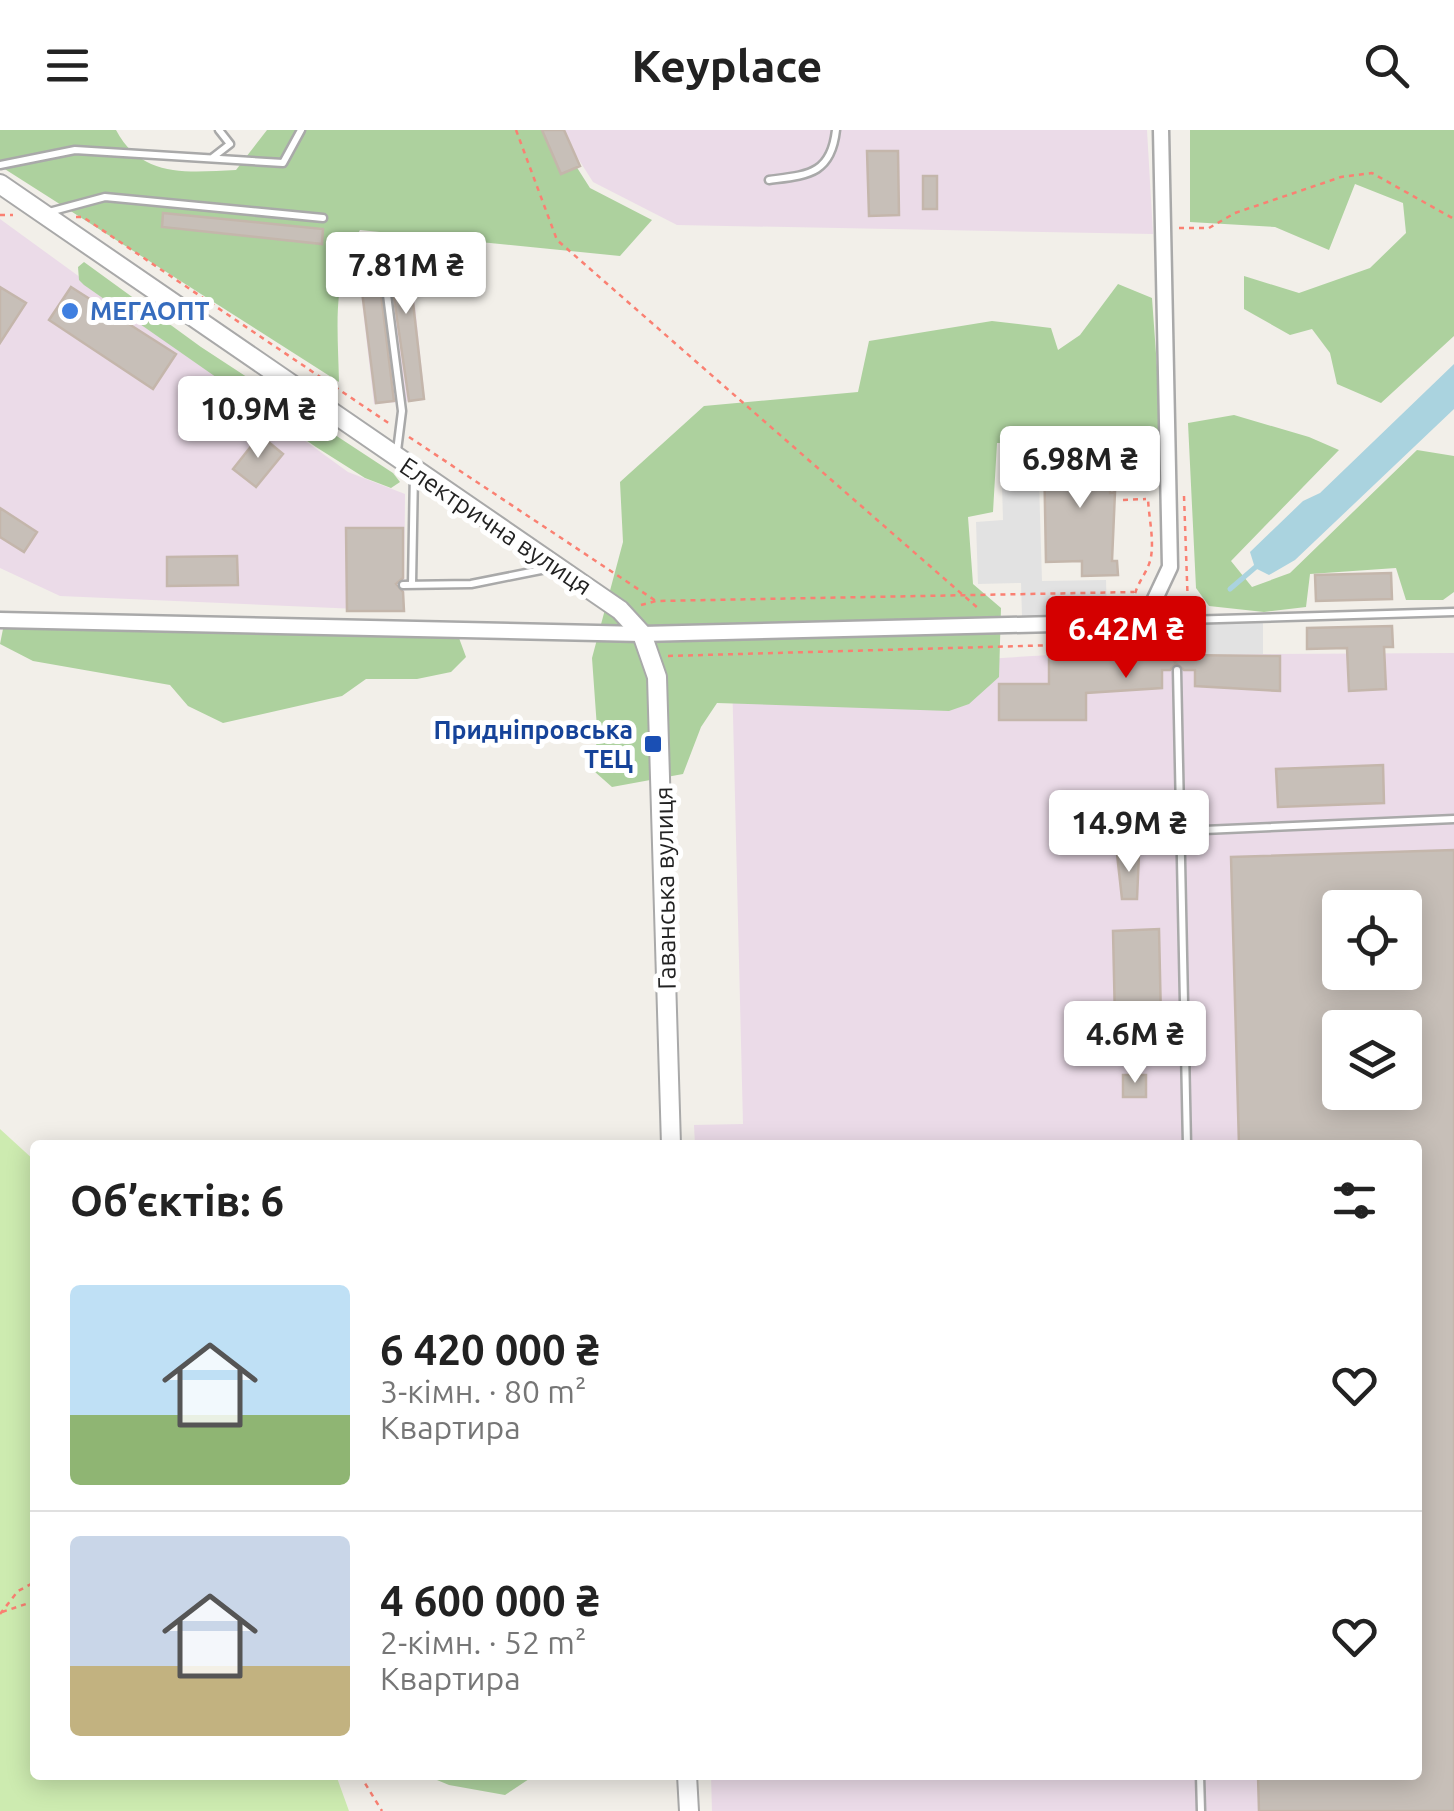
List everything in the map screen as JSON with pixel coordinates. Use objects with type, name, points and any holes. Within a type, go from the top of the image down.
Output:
[{"type":"street","points":[[0,620],[642,634],[1136,622],[1154,601],[1170,566],[1161,130]]},
{"type":"street","name":"Електрична вулиця","points":[[0,184],[620,610],[642,634]]},
{"type":"street","name":"Гаванська вулиця","points":[[642,634],[658,677],[671,1140]]},
{"type":"street","points":[[688,1780],[688,1811]]},
{"type":"lane","points":[[211,158],[230,144],[219,130]]},
{"type":"lane","points":[[0,165],[75,150],[283,163],[301,130]]},
{"type":"lane","points":[[769,180],[812,174],[826,162],[836,130]]},
{"type":"lane","points":[[43,214],[104,197],[323,218]]},
{"type":"lane","points":[[381,248],[402,410],[396,457]]},
{"type":"lane","points":[[414,469],[408,584],[471,584],[557,567]]},
{"type":"lane","points":[[1154,601],[1184,620],[1454,612]]},
{"type":"lane","points":[[1154,601],[1176,641],[1176,655]]},
{"type":"lane","points":[[1176,670],[1187,1140]]},
{"type":"lane","points":[[1180,831],[1454,818]]},
{"type":"lane","points":[[1200,1780],[1201,1811]]},
{"type":"path","points":[[516,130],[557,240],[997,627]]},
{"type":"path","points":[[1163,226],[1208,228],[1235,214],[1341,177],[1372,172],[1454,220]]},
{"type":"path","points":[[43,214],[83,217],[656,601]]},
{"type":"path","points":[[1123,500],[1170,498]]},
{"type":"path","points":[[1136,622],[1134,592],[1146,574],[1152,552],[1148,499]]},
{"type":"path","points":[[620,610],[656,601],[1134,592]]},
{"type":"path","points":[[652,657],[1176,641]]},
{"type":"path","points":[[0,1613],[18,1591],[30,1585]]},
{"type":"path","points":[[0,1613],[30,1603]]},
{"type":"path","points":[[363,1780],[382,1811]]},
{"type":"shaded area","points":[[560,130],[1147,130],[1153,234],[677,225],[593,182]]},
{"type":"shaded area","points":[[0,219],[348,472],[405,494],[404,611],[60,596],[0,568]]},
{"type":"shaded area","points":[[408,239],[425,400],[374,404],[355,243]]},
{"type":"shaded area","points":[[1038,449],[1042,581],[1106,580],[1107,614],[1022,616],[1021,583],[978,584],[976,522],[1003,520],[1001,450]]},
{"type":"shaded area","points":[[1263,620],[1263,654],[1186,655],[1185,621]]},
{"type":"shaded area","points":[[1454,653],[1454,1811],[712,1811],[711,1780],[1422,1780],[1422,1140],[695,1140],[694,1125],[743,1124],[732,675],[1049,655]]},
{"type":"green space","points":[[0,130],[116,130],[127,146],[153,165],[201,171],[236,170],[267,130],[553,130],[590,188],[652,220],[620,256],[360,230],[340,285],[339,382],[0,166]]},
{"type":"green space","points":[[1190,130],[1454,130],[1454,336],[1381,403],[1337,384],[1330,353],[1312,329],[1290,335],[1244,309],[1244,276],[1299,293],[1370,268],[1406,233],[1403,203],[1355,184],[1329,250],[1275,227],[1190,222]]},
{"type":"green space","points":[[84,262],[201,347],[393,473],[400,482],[391,488],[365,478],[316,447],[84,285],[79,280],[78,267]]},
{"type":"green space","points":[[1118,284],[1152,298],[1160,409],[1167,433],[1155,449],[1136,431],[1114,427],[1104,443],[997,443],[993,512],[968,517],[973,584],[1001,608],[999,677],[969,704],[949,711],[717,703],[701,727],[683,774],[612,787],[595,772],[597,728],[592,658],[623,542],[620,482],[704,406],[858,392],[869,341],[992,321],[1051,328],[1058,350],[1080,335]]},
{"type":"green space","points":[[1234,415],[1339,450],[1231,561],[1252,587],[1290,573],[1417,450],[1454,456],[1454,592],[1443,600],[1406,600],[1396,568],[1310,574],[1306,607],[1264,612],[1209,606],[1196,588],[1188,423]]},
{"type":"green space","points":[[16,625],[405,634],[459,638],[466,657],[451,672],[417,679],[366,679],[342,696],[223,723],[188,706],[170,685],[33,661],[0,644],[3,629]]},
{"type":"green space","points":[[0,1129],[30,1156],[30,1780],[338,1780],[349,1811],[0,1811]]},
{"type":"green space","points":[[437,1780],[528,1780],[505,1795]]},
{"type":"water","points":[[1454,364],[1454,409],[1295,560],[1269,575],[1255,568],[1250,552],[1303,501],[1320,493]]},
{"type":"building","points":[[542,130],[564,130],[580,166],[561,174]]},
{"type":"building","points":[[867,151],[898,151],[899,215],[869,216]]},
{"type":"building","points":[[923,176],[937,176],[937,209],[923,209]]},
{"type":"building","points":[[163,213],[323,229],[322,244],[162,227]]},
{"type":"building","points":[[406,241],[424,399],[409,401],[386,243]]},
{"type":"building","points":[[356,243],[375,244],[394,401],[376,403]]},
{"type":"building","points":[[0,287],[26,303],[0,343]]},
{"type":"building","points":[[71,287],[176,354],[153,389],[49,320]]},
{"type":"building","points":[[260,435],[283,454],[256,487],[233,469]]},
{"type":"building","points":[[1109,452],[1110,493],[1115,492],[1112,561],[1117,561],[1118,575],[1082,576],[1082,561],[1046,562],[1044,453]]},
{"type":"building","points":[[0,508],[37,532],[24,552],[0,537]]},
{"type":"building","points":[[346,528],[403,528],[403,578],[396,584],[403,592],[404,611],[347,611]]},
{"type":"building","points":[[237,556],[238,585],[167,586],[167,557]]},
{"type":"building","points":[[1391,573],[1392,599],[1316,601],[1315,575]]},
{"type":"building","points":[[1392,626],[1393,647],[1384,647],[1386,689],[1349,691],[1347,648],[1307,649],[1307,628]]},
{"type":"building","points":[[1049,655],[1169,655],[1175,662],[1183,655],[1280,656],[1280,691],[1195,686],[1195,670],[1184,670],[1176,663],[1170,670],[1162,670],[1162,688],[1086,693],[1086,720],[999,720],[999,684],[1049,684]]},
{"type":"building","points":[[1383,765],[1384,803],[1278,807],[1276,769]]},
{"type":"building","points":[[1454,850],[1454,1811],[1259,1811],[1258,1780],[1422,1780],[1422,1140],[1239,1140],[1231,857]]},
{"type":"building","points":[[1117,854],[1139,854],[1137,899],[1122,899]]},
{"type":"building","points":[[1159,929],[1161,1020],[1115,1021],[1113,931]]},
{"type":"building","points":[[1123,1075],[1146,1075],[1146,1097],[1123,1097]]},
{"type":"waterway","points":[[1230,589],[1258,565]]},
{"type":"place","name":"МЕГАОПТ","points":[[70,311]]},
{"type":"place","name":"Придніпровська ТЕЦ","points":[[653,744]]}]
